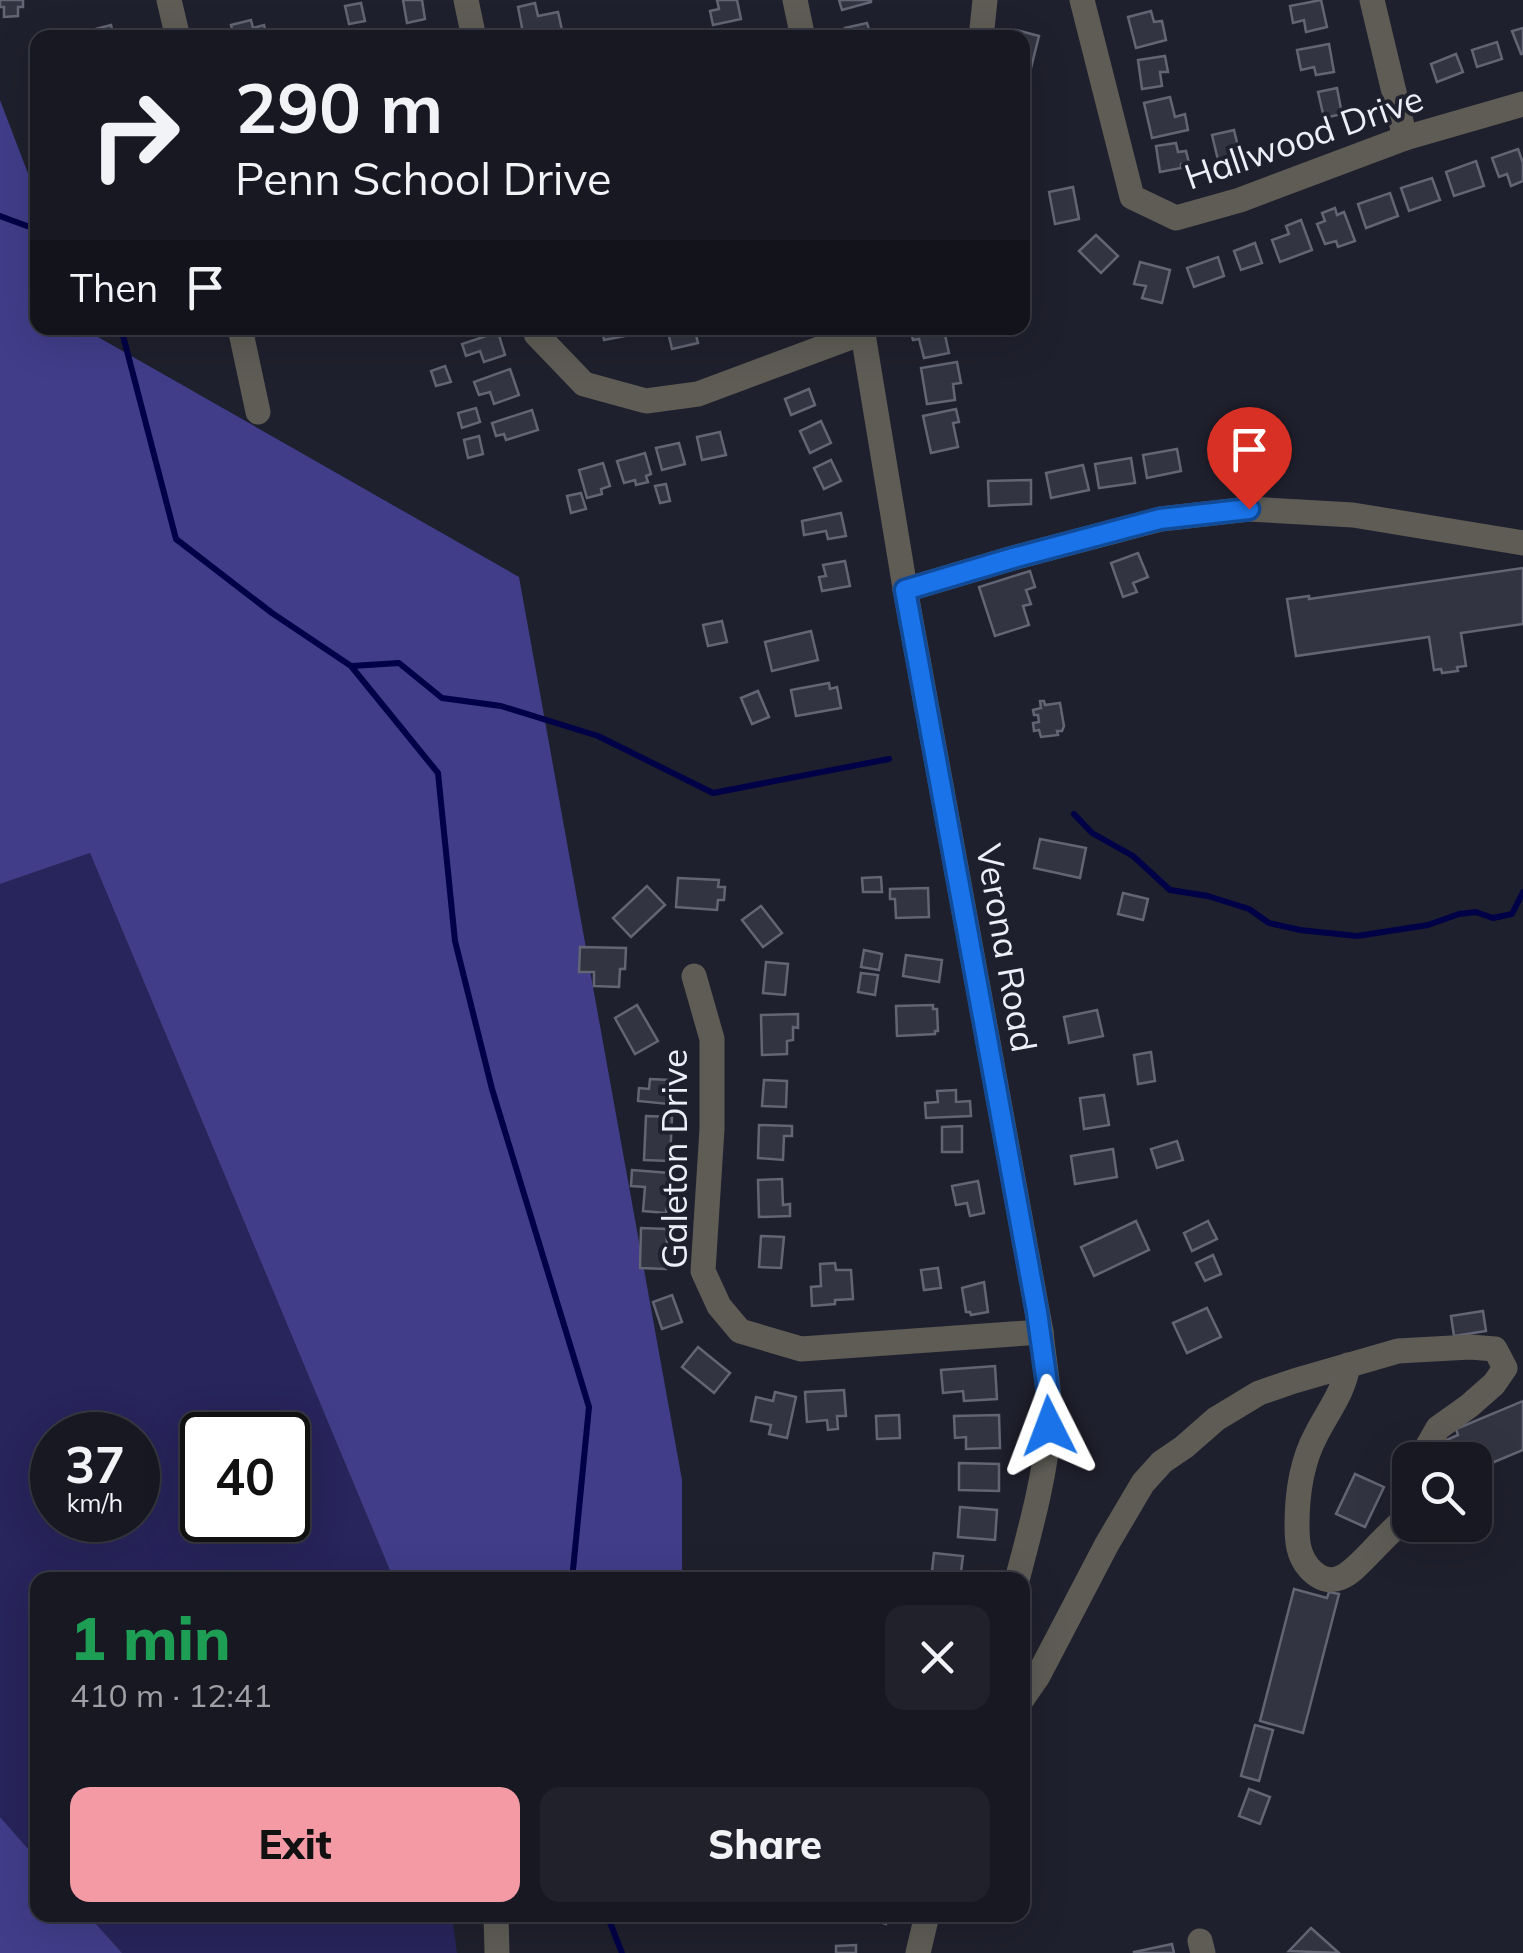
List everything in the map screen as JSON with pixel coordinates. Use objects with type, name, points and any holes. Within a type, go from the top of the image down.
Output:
[{"type":"street","points":[[170,0],[176,30]]},
{"type":"street","points":[[466,0],[472,30]]},
{"type":"street","points":[[795,0],[801,30]]},
{"type":"street","points":[[982,30],[986,0]]},
{"type":"street","name":"Hallwood Drive","points":[[1082,0],[1132,198],[1176,218],[1240,200],[1405,138],[1523,104]]},
{"type":"street","points":[[1372,0],[1405,138]]},
{"type":"street","points":[[242,335],[258,412]]},
{"type":"street","points":[[537,335],[584,384],[646,401],[698,394],[849,335]]},
{"type":"street","name":"Verona Road","points":[[863,335],[1048,1391],[1049,1426],[1034,1515],[1019,1572]]},
{"type":"street","points":[[905,590],[1160,519],[1249,509],[1353,515],[1523,543]]},
{"type":"street","name":"Galeton Drive","points":[[694,976],[712,1039],[712,1130],[702,1271],[719,1306],[740,1332],[801,1349],[1040,1332]]},
{"type":"street","points":[[1030,1688],[1143,1483],[1162,1462],[1216,1419],[1259,1393],[1398,1352],[1470,1346],[1495,1348],[1505,1368],[1494,1384],[1438,1428],[1430,1442]]},
{"type":"street","points":[[1348,1365],[1345,1384],[1304,1462],[1298,1504],[1298,1549],[1309,1568],[1333,1580],[1348,1576],[1392,1532]]},
{"type":"street","points":[[496,1922],[497,1953]]},
{"type":"street","points":[[918,1953],[925,1922]]},
{"type":"shaded area","points":[[0,100],[30,179],[30,335],[95,335],[519,577],[682,1480],[682,1572],[391,1572],[90,853],[0,884]]},
{"type":"shaded area","points":[[90,853],[391,1572],[30,1572],[30,1851],[0,1817],[0,884]]},
{"type":"shaded area","points":[[0,1817],[30,1851],[30,1922],[94,1922],[122,1953],[0,1953]]},
{"type":"shaded area","points":[[94,1922],[453,1922],[457,1953],[122,1953]]},
{"type":"building","points":[[0,0],[23,0],[18,16],[4,17]]},
{"type":"building","points":[[403,0],[422,0],[425,19],[407,23]]},
{"type":"building","points":[[717,0],[737,0],[741,19],[713,25],[710,11],[719,9]]},
{"type":"building","points":[[839,0],[871,0],[871,2],[842,10]]},
{"type":"building","points":[[1321,0],[1327,27],[1306,32],[1304,20],[1293,23],[1290,6]]},
{"type":"building","points":[[361,3],[365,21],[349,24],[345,6]]},
{"type":"building","points":[[535,3],[538,16],[558,12],[562,30],[522,30],[518,7]]},
{"type":"building","points":[[1151,11],[1154,22],[1162,21],[1166,40],[1136,48],[1128,17]]},
{"type":"building","points":[[251,20],[253,28],[264,25],[265,30],[232,30],[231,25]]},
{"type":"building","points":[[867,23],[869,30],[845,30]]},
{"type":"building","points":[[1523,28],[1523,54],[1521,54],[1512,31]]},
{"type":"building","points":[[1030,34],[1039,36],[1030,68]]},
{"type":"building","points":[[1497,42],[1502,59],[1477,67],[1472,50]]},
{"type":"building","points":[[1329,44],[1334,72],[1316,75],[1314,67],[1301,70],[1297,50]]},
{"type":"building","points":[[1456,54],[1463,72],[1437,82],[1431,64]]},
{"type":"building","points":[[1165,56],[1168,72],[1160,72],[1162,86],[1142,89],[1138,60]]},
{"type":"building","points":[[1337,88],[1342,114],[1324,118],[1318,92]]},
{"type":"building","points":[[1170,97],[1175,117],[1185,114],[1188,130],[1152,138],[1144,103]]},
{"type":"building","points":[[1234,130],[1240,155],[1218,160],[1212,135]]},
{"type":"building","points":[[1176,143],[1178,152],[1186,151],[1189,163],[1160,172],[1156,146]]},
{"type":"building","points":[[1518,149],[1523,181],[1511,186],[1507,174],[1499,177],[1492,158]]},
{"type":"building","points":[[1476,161],[1484,186],[1454,196],[1446,172]]},
{"type":"building","points":[[1432,178],[1440,200],[1409,211],[1401,188]]},
{"type":"building","points":[[1073,187],[1079,219],[1055,224],[1049,192]]},
{"type":"building","points":[[1390,193],[1398,216],[1366,228],[1358,204]]},
{"type":"building","points":[[1335,208],[1337,215],[1344,212],[1355,241],[1338,247],[1336,241],[1325,244],[1317,224],[1325,221],[1322,213]]},
{"type":"building","points":[[1301,220],[1312,250],[1280,262],[1272,240],[1289,234],[1286,226]]},
{"type":"building","points":[[1096,235],[1118,256],[1101,273],[1079,251]]},
{"type":"building","points":[[1255,243],[1262,263],[1241,270],[1234,251]]},
{"type":"building","points":[[1218,257],[1224,276],[1194,287],[1187,268]]},
{"type":"building","points":[[1140,262],[1170,270],[1162,303],[1142,298],[1146,286],[1134,284]]},
{"type":"building","points":[[499,335],[505,355],[484,362],[480,351],[466,356],[462,344]]},
{"type":"building","points":[[603,335],[630,335],[604,340]]},
{"type":"building","points":[[669,335],[696,335],[698,343],[672,349]]},
{"type":"building","points":[[912,335],[945,335],[949,353],[924,358],[919,339],[913,340]]},
{"type":"building","points":[[957,362],[961,383],[953,384],[955,400],[927,404],[921,368]]},
{"type":"building","points":[[445,366],[451,382],[436,386],[431,371]]},
{"type":"building","points":[[510,369],[519,395],[494,404],[490,392],[479,395],[474,382]]},
{"type":"building","points":[[809,389],[815,405],[791,415],[785,399]]},
{"type":"building","points":[[476,408],[480,422],[462,428],[458,413]]},
{"type":"building","points":[[956,409],[959,422],[953,423],[958,447],[931,453],[923,416]]},
{"type":"building","points":[[532,410],[538,430],[506,440],[504,434],[496,436],[492,423]]},
{"type":"building","points":[[821,421],[831,443],[810,453],[800,431]]},
{"type":"building","points":[[720,432],[726,455],[702,460],[697,437]]},
{"type":"building","points":[[479,436],[483,454],[468,458],[464,440]]},
{"type":"building","points":[[679,443],[685,464],[662,470],[656,448]]},
{"type":"building","points":[[1177,449],[1181,471],[1147,478],[1143,455]]},
{"type":"building","points":[[645,453],[651,474],[646,476],[648,482],[624,483],[617,461]]},
{"type":"building","points":[[1131,458],[1135,483],[1099,488],[1095,464]]},
{"type":"building","points":[[831,460],[841,481],[824,489],[814,468]]},
{"type":"building","points":[[603,463],[610,486],[601,489],[602,494],[587,498],[579,470]]},
{"type":"building","points":[[1083,465],[1089,490],[1051,498],[1046,473]]},
{"type":"building","points":[[1031,480],[1031,504],[989,506],[988,481]]},
{"type":"building","points":[[666,484],[670,501],[660,503],[655,486]]},
{"type":"building","points":[[581,493],[586,509],[571,513],[567,496]]},
{"type":"building","points":[[841,513],[846,536],[828,539],[826,531],[804,535],[802,521]]},
{"type":"building","points":[[1138,553],[1148,577],[1133,583],[1137,592],[1123,597],[1111,563]]},
{"type":"building","points":[[845,561],[850,586],[822,591],[819,577],[826,576],[823,565]]},
{"type":"building","points":[[1523,568],[1523,624],[1461,633],[1466,666],[1457,667],[1458,671],[1434,670],[1429,637],[1296,656],[1287,599]]},
{"type":"building","points":[[1030,571],[1035,587],[1026,590],[1031,604],[1023,606],[1029,625],[995,636],[979,587]]},
{"type":"building","points":[[722,621],[727,642],[708,646],[703,625]]},
{"type":"building","points":[[811,631],[818,660],[772,671],[765,642]]},
{"type":"building","points":[[829,683],[830,689],[837,687],[841,708],[796,716],[791,690]]},
{"type":"building","points":[[758,691],[769,717],[752,724],[741,698]]},
{"type":"building","points":[[1040,701],[1045,705],[1060,703],[1064,726],[1057,731],[1058,735],[1041,737],[1039,730],[1034,731],[1033,723],[1039,722],[1033,710],[1041,708]]},
{"type":"building","points":[[1040,839],[1086,848],[1080,878],[1034,868]]},
{"type":"building","points":[[881,877],[882,892],[863,892],[862,878]]},
{"type":"building","points":[[678,878],[719,880],[718,887],[725,887],[724,900],[718,900],[717,910],[676,907]]},
{"type":"building","points":[[647,886],[665,905],[631,937],[613,918]]},
{"type":"building","points":[[928,888],[929,917],[896,918],[890,889]]},
{"type":"building","points":[[1123,893],[1148,899],[1143,920],[1118,914]]},
{"type":"building","points":[[761,906],[782,933],[763,947],[742,920]]},
{"type":"building","points":[[580,947],[626,948],[619,987],[594,986],[594,972],[579,972]]},
{"type":"building","points":[[864,950],[882,954],[879,970],[861,967]]},
{"type":"building","points":[[906,955],[942,960],[939,982],[903,976]]},
{"type":"building","points":[[766,962],[788,964],[785,995],[763,993]]},
{"type":"building","points":[[861,973],[878,975],[875,995],[858,992]]},
{"type":"building","points":[[637,1005],[658,1041],[635,1054],[615,1018]]},
{"type":"building","points":[[933,1005],[937,1009],[935,1034],[897,1036],[896,1006]]},
{"type":"building","points":[[1097,1010],[1103,1036],[1069,1043],[1064,1017]]},
{"type":"building","points":[[798,1014],[798,1028],[793,1027],[793,1040],[787,1041],[787,1054],[762,1055],[761,1015]]},
{"type":"building","points":[[1151,1052],[1155,1081],[1138,1084],[1134,1055]]},
{"type":"building","points":[[650,1079],[670,1080],[668,1104],[638,1101],[639,1088],[649,1089]]},
{"type":"building","points":[[764,1080],[787,1081],[786,1107],[762,1106]]},
{"type":"building","points":[[956,1090],[956,1102],[970,1101],[971,1116],[926,1118],[925,1103],[938,1102],[937,1091]]},
{"type":"building","points":[[1104,1095],[1109,1125],[1084,1129],[1080,1098]]},
{"type":"building","points":[[646,1116],[672,1117],[670,1161],[644,1160]]},
{"type":"building","points":[[759,1125],[792,1126],[792,1136],[784,1136],[783,1160],[758,1158]]},
{"type":"building","points":[[962,1126],[962,1152],[942,1152],[942,1127]]},
{"type":"building","points":[[1177,1141],[1183,1160],[1157,1168],[1151,1149]]},
{"type":"building","points":[[1113,1149],[1117,1177],[1075,1184],[1071,1156]]},
{"type":"building","points":[[632,1170],[669,1173],[666,1213],[643,1211],[645,1187],[631,1186]]},
{"type":"building","points":[[782,1179],[783,1205],[790,1204],[790,1216],[759,1217],[758,1180]]},
{"type":"building","points":[[978,1181],[984,1213],[970,1216],[967,1203],[956,1205],[952,1186]]},
{"type":"building","points":[[1136,1221],[1149,1250],[1094,1276],[1081,1247]]},
{"type":"building","points":[[1208,1221],[1217,1239],[1192,1251],[1184,1233]]},
{"type":"building","points":[[641,1228],[667,1229],[666,1269],[640,1268]]},
{"type":"building","points":[[761,1236],[784,1237],[781,1268],[759,1267]]},
{"type":"building","points":[[1213,1255],[1221,1274],[1205,1281],[1196,1263]]},
{"type":"building","points":[[835,1263],[836,1270],[851,1270],[853,1299],[812,1306],[811,1287],[821,1286],[820,1264]]},
{"type":"building","points":[[938,1268],[941,1288],[924,1290],[921,1270]]},
{"type":"building","points":[[984,1282],[988,1312],[971,1315],[966,1312],[962,1288]]},
{"type":"building","points":[[672,1295],[682,1322],[662,1329],[653,1302]]},
{"type":"building","points":[[1207,1308],[1221,1337],[1187,1353],[1173,1323]]},
{"type":"building","points":[[1483,1311],[1486,1331],[1454,1336],[1451,1316]]},
{"type":"building","points":[[698,1347],[730,1373],[714,1393],[682,1367]]},
{"type":"building","points":[[995,1366],[997,1399],[964,1401],[963,1391],[943,1393],[941,1370]]},
{"type":"building","points":[[844,1390],[846,1416],[837,1416],[838,1429],[828,1430],[827,1420],[807,1422],[805,1392]]},
{"type":"building","points":[[775,1392],[796,1397],[787,1438],[769,1434],[771,1425],[751,1421],[756,1397],[773,1401]]},
{"type":"building","points":[[1523,1401],[1523,1450],[1492,1463],[1492,1442],[1442,1442],[1458,1435],[1456,1429]]},
{"type":"building","points":[[899,1415],[900,1438],[877,1439],[876,1416]]},
{"type":"building","points":[[999,1415],[1000,1448],[966,1449],[966,1437],[955,1438],[954,1416]]},
{"type":"building","points":[[959,1463],[999,1464],[999,1491],[959,1490]]},
{"type":"building","points":[[1355,1474],[1384,1487],[1365,1527],[1336,1514]]},
{"type":"building","points":[[960,1507],[997,1510],[995,1540],[958,1537]]},
{"type":"building","points":[[934,1553],[963,1556],[961,1572],[932,1572]]},
{"type":"building","points":[[1294,1589],[1327,1598],[1329,1592],[1339,1594],[1303,1733],[1260,1721]]},
{"type":"building","points":[[1255,1725],[1273,1730],[1259,1781],[1241,1776]]},
{"type":"building","points":[[1249,1789],[1270,1797],[1260,1824],[1239,1816]]},
{"type":"building","points":[[1311,1928],[1339,1953],[1289,1951]]},
{"type":"building","points":[[1172,1944],[1174,1953],[1134,1953],[1134,1952]]},
{"type":"building","points":[[856,1945],[856,1953],[836,1953],[836,1946]]},
{"type":"waterway","points":[[0,216],[30,227]]},
{"type":"waterway","points":[[123,335],[176,539],[272,613],[351,666],[438,773],[455,941],[492,1089],[589,1407],[573,1572]]},
{"type":"waterway","points":[[352,666],[399,663],[442,698],[501,706],[598,736],[713,793],[889,759]]},
{"type":"waterway","points":[[1074,814],[1092,833],[1133,856],[1170,890],[1208,896],[1249,909],[1269,923],[1300,930],[1357,936],[1428,925],[1459,914],[1476,912],[1493,918],[1512,914],[1523,892]]},
{"type":"waterway","points":[[610,1922],[622,1953]]},
{"type":"route","points":[[1049,1426],[1037,1312],[905,590],[1160,519],[1249,509]]}]
